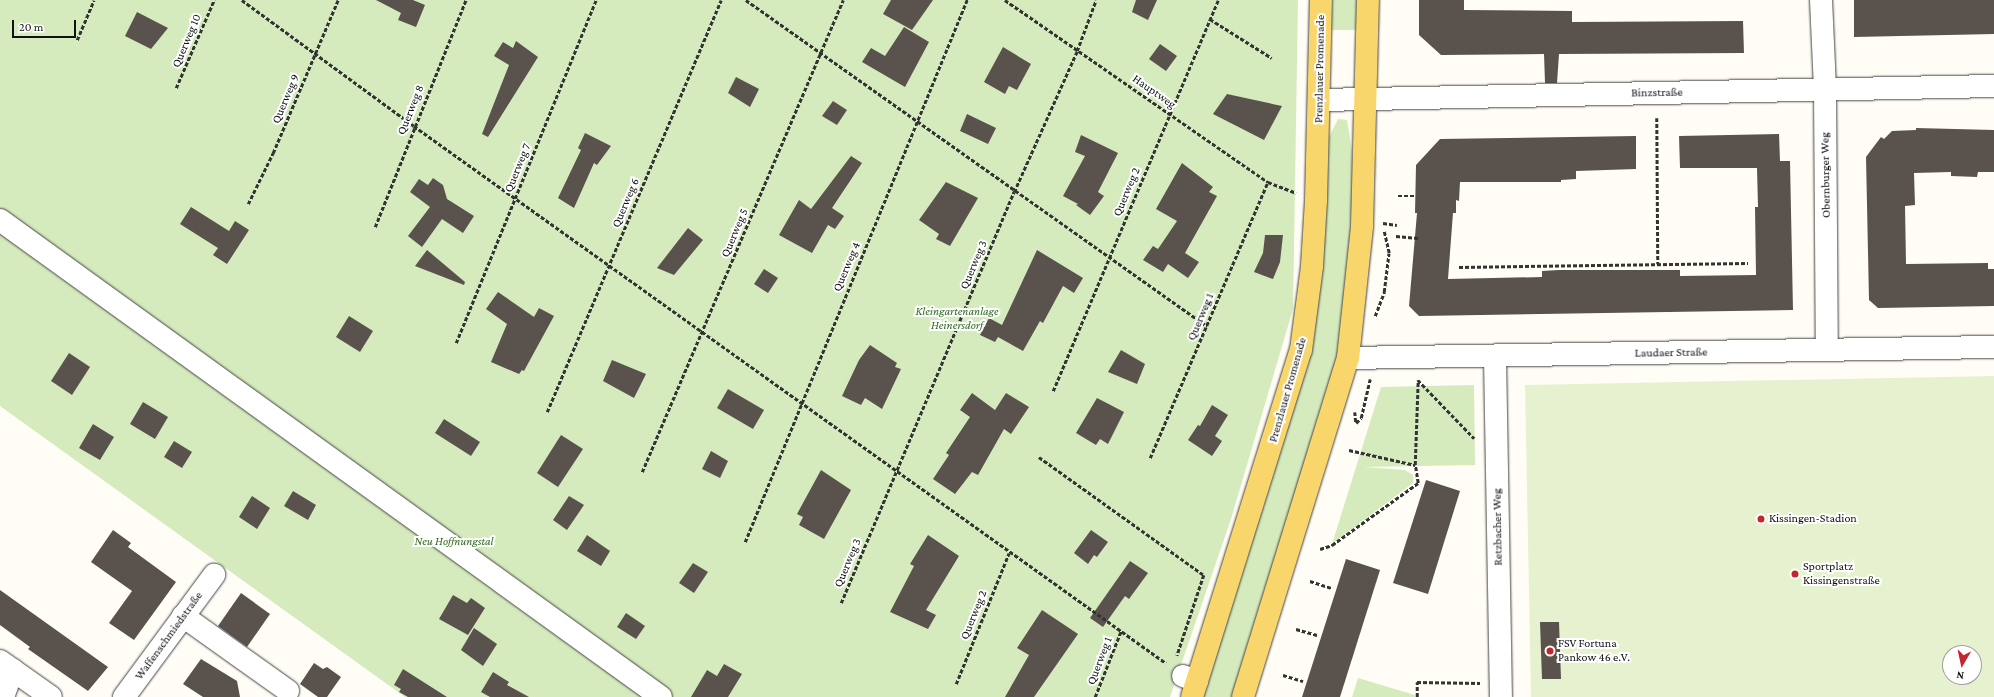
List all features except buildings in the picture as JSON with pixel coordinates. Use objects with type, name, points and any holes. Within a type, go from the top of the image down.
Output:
[{"type":"main road","name":"Prenzlauer Promenade","points":[[1186,680],[1301,350],[1312,266],[1320,100],[1321,0]]},
{"type":"main road","points":[[1243,697],[1348,358],[1362,226],[1367,99],[1368,0]]},
{"type":"street","name":"Obernburger Weg","points":[[1821,0],[1825,90],[1827,350]]},
{"type":"street","name":"Binzstraße","points":[[1320,100],[1994,86]]},
{"type":"street","points":[[0,220],[661,697]]},
{"type":"street","name":"Laudaer Straße","points":[[1348,358],[1495,357],[1994,348]]},
{"type":"street","name":"Retzbacher Weg","points":[[1495,357],[1501,697]]},
{"type":"street","name":"Waffenschmiedstraße","points":[[124,697],[214,575]]},
{"type":"street","points":[[183,616],[288,691]]},
{"type":"street","points":[[2,697],[7,666],[51,697]]},
{"type":"path","points":[[77,40],[94,0]]},
{"type":"path","name":"Querweg 10","points":[[176,88],[214,0]]},
{"type":"path","points":[[242,0],[609,266],[800,401],[1009,553],[1121,631],[1186,680],[1204,575],[1039,458]]},
{"type":"path","name":"Querweg 9","points":[[248,204],[316,54],[338,0]]},
{"type":"path","name":"Querweg 8","points":[[374,227],[466,0]]},
{"type":"path","name":"Querweg 7","points":[[456,343],[596,0]]},
{"type":"path","name":"Querweg 6","points":[[547,412],[721,0]]},
{"type":"path","points":[[746,0],[1014,192],[1207,326]]},
{"type":"path","name":"Querweg 5","points":[[642,472],[843,0]]},
{"type":"path","name":"Querweg 4","points":[[745,542],[800,401],[967,0]]},
{"type":"path","name":"Hauptweg","points":[[1005,0],[1268,182],[1296,193]]},
{"type":"path","name":"Querweg 3","points":[[842,603],[1014,192],[1077,51],[1096,0]]},
{"type":"path","name":"Querweg 2","points":[[1053,391],[1218,0]]},
{"type":"path","points":[[1210,19],[1272,58]]},
{"type":"path","points":[[1657,118],[1658,264]]},
{"type":"path","name":"Querweg 1","points":[[1150,458],[1268,182]]},
{"type":"path","points":[[1398,196],[1415,196]]},
{"type":"path","points":[[1396,236],[1418,238]]},
{"type":"path","points":[[1459,267],[1748,262]]},
{"type":"path","points":[[1320,549],[1332,545],[1418,483],[1415,465],[1418,375]]},
{"type":"path","points":[[1356,423],[1361,418],[1371,376]]},
{"type":"path","points":[[1418,380],[1476,441]]},
{"type":"path","points":[[1349,450],[1415,465]]},
{"type":"path","name":"Querweg 2","points":[[956,684],[1009,553]]},
{"type":"path","points":[[1310,581],[1332,588]]},
{"type":"path","points":[[1296,629],[1317,635]]},
{"type":"path","name":"Querweg 1","points":[[1095,697],[1121,631]]},
{"type":"path","points":[[1283,675],[1303,680]]},
{"type":"path","points":[[1418,697],[1417,682],[1484,683]]},
{"type":"green space","name":"Kleingartenanlage Heinersdorf","points":[[0,0],[1298,0],[1293,309],[1231,519],[1170,697],[405,697],[0,406]]},
{"type":"green space","points":[[1332,0],[1359,0],[1358,30],[1331,30]]},
{"type":"green space","points":[[1338,119],[1347,120],[1352,150],[1353,193],[1345,307],[1336,367],[1232,697],[1203,697],[1309,354],[1321,283],[1329,137]]},
{"type":"green space","name":"Kissingen-Stadion","points":[[1994,376],[1994,697],[1531,697],[1525,385]]},
{"type":"green space","points":[[1474,385],[1475,465],[1364,467],[1405,470],[1413,475],[1413,483],[1332,544],[1381,387]]},
{"type":"green space","points":[[1358,678],[1415,695],[1415,697],[1352,697]]},
{"type":"place","name":"Kissingen-Stadion","points":[[1761,519]]},
{"type":"place","name":"Sportplatz Kissingenstraße","points":[[1795,574]]},
{"type":"place","name":"FSV Fortuna Pankow 46 e.V.","points":[[1550,651]]},
{"type":"park label","name":"Neu Hoffnungstal","points":[[454,542]]}]
